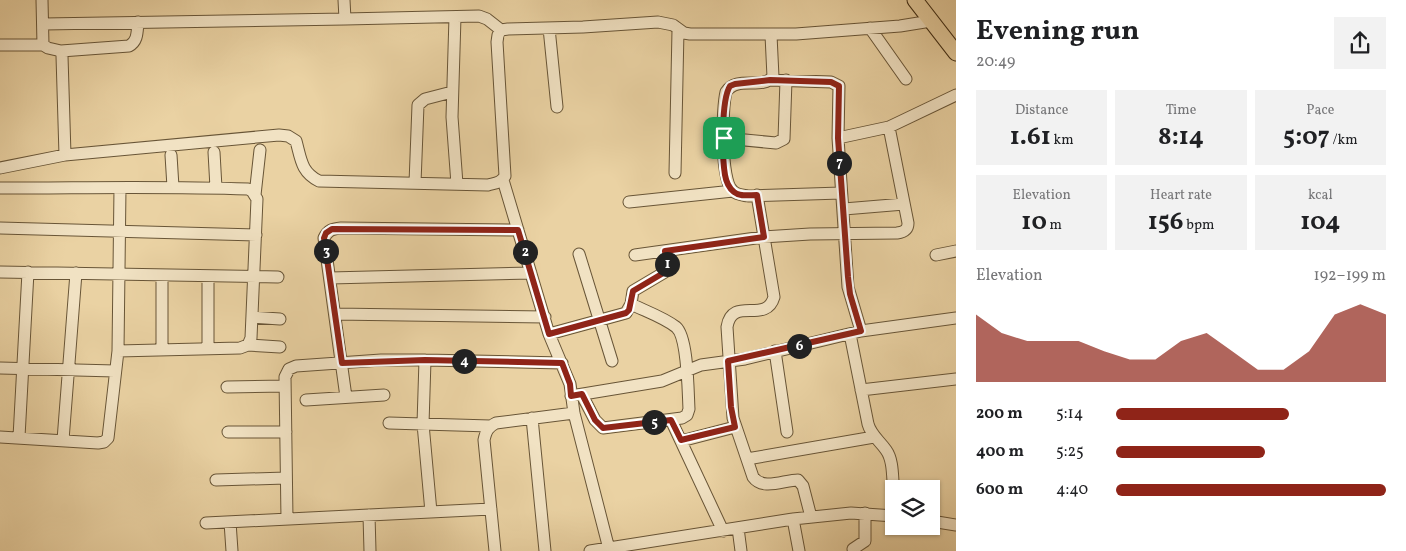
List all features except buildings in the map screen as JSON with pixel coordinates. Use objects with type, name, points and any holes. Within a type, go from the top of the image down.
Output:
[{"type":"highway","points":[[915,0],[956,54]]},
{"type":"street","points":[[42,0],[43,45]]},
{"type":"street","points":[[344,0],[345,18]]},
{"type":"street","points":[[44,24],[479,16],[487,19],[502,30]]},
{"type":"street","points":[[455,17],[452,117],[458,184]]},
{"type":"street","points":[[630,304],[677,328],[682,338],[687,370],[689,409],[687,415],[682,418],[603,428],[595,420],[570,384],[549,334],[503,180],[504,168],[497,42],[498,35],[502,30],[658,22],[673,26],[690,34],[771,35],[870,28],[931,21]]},
{"type":"street","points":[[0,45],[43,45],[61,51],[129,46],[134,44],[136,39],[138,22]]},
{"type":"street","points":[[549,28],[556,107]]},
{"type":"street","points":[[870,28],[906,79]]},
{"type":"street","points":[[675,173],[678,30]]},
{"type":"street","points":[[770,80],[774,72],[771,35]]},
{"type":"street","points":[[61,51],[65,154]]},
{"type":"street","points":[[841,193],[740,195],[733,191],[725,175],[725,97],[730,86],[770,80],[831,82],[839,86],[838,138],[841,193],[861,390],[868,424],[874,437],[886,450],[890,458],[893,480]]},
{"type":"street","points":[[724,138],[776,143],[784,139],[786,80]]},
{"type":"street","points":[[416,183],[418,105],[425,99],[452,92]]},
{"type":"street","points":[[838,138],[889,127],[956,95]]},
{"type":"street","points":[[635,255],[764,237],[810,234],[897,233],[905,231],[908,228],[908,223],[889,127]]},
{"type":"street","points":[[0,168],[65,154],[279,135],[288,136],[296,141],[304,168],[309,176],[319,181],[488,185],[503,180]]},
{"type":"street","points":[[248,345],[251,338],[256,195],[260,150]]},
{"type":"street","points":[[214,152],[216,188]]},
{"type":"street","points":[[171,155],[173,187]]},
{"type":"street","points":[[0,188],[216,188],[248,190],[256,195]]},
{"type":"street","points":[[0,437],[98,443],[104,442],[108,438],[118,351],[120,188]]},
{"type":"street","points":[[629,202],[733,191]]},
{"type":"street","points":[[757,195],[774,297],[772,304],[767,308],[739,311],[732,314],[728,319],[731,407],[735,427],[753,477],[760,484],[798,480],[803,486],[810,517]]},
{"type":"street","points":[[844,209],[904,204]]},
{"type":"street","points":[[0,228],[256,235]]},
{"type":"street","points":[[346,397],[324,238],[326,233],[332,229],[518,230]]},
{"type":"street","points":[[549,334],[626,313],[629,310],[633,291],[665,272],[667,266],[665,251]]},
{"type":"street","points":[[936,255],[956,251]]},
{"type":"street","points":[[580,254],[612,361]]},
{"type":"street","points":[[0,272],[278,277]]},
{"type":"street","points":[[19,437],[28,272]]},
{"type":"street","points":[[63,440],[76,273]]},
{"type":"street","points":[[330,278],[531,273]]},
{"type":"street","points":[[162,275],[162,349]]},
{"type":"street","points":[[208,276],[208,348]]},
{"type":"street","points":[[335,314],[545,316]]},
{"type":"street","points":[[252,317],[280,318]]},
{"type":"street","points":[[577,395],[662,381],[701,365],[776,351],[856,332],[956,318]]},
{"type":"street","points":[[118,351],[240,348],[248,345],[280,346]]},
{"type":"street","points":[[776,351],[787,432]]},
{"type":"street","points":[[425,360],[423,424],[431,512]]},
{"type":"street","points":[[287,519],[285,377],[289,369],[296,366],[425,360],[562,363]]},
{"type":"street","points":[[0,368],[115,371]]},
{"type":"street","points":[[861,390],[956,379]]},
{"type":"street","points":[[227,387],[285,386]]},
{"type":"street","points":[[577,395],[574,413],[609,549]]},
{"type":"street","points":[[306,400],[384,396]]},
{"type":"street","points":[[496,551],[484,440],[485,433],[490,426],[496,423],[574,413]]},
{"type":"street","points":[[532,418],[545,551]]},
{"type":"street","points":[[671,420],[724,531]]},
{"type":"street","points":[[389,423],[490,426]]},
{"type":"street","points":[[681,440],[735,427]]},
{"type":"street","points":[[228,432],[286,432]]},
{"type":"street","points":[[747,459],[874,437]]},
{"type":"street","points":[[216,480],[286,478]]},
{"type":"street","points":[[206,523],[491,509]]},
{"type":"street","points":[[590,551],[793,519],[851,512],[885,515]]},
{"type":"street","points":[[853,549],[865,541],[865,513]]},
{"type":"street","points":[[369,515],[370,551]]},
{"type":"street","points":[[793,519],[799,551]]},
{"type":"street","points":[[230,522],[232,551]]},
{"type":"street","points":[[940,522],[956,525]]},
{"type":"street","points":[[738,528],[741,551]]},
{"type":"route","points":[[770,80],[786,80],[831,82],[839,86],[838,138],[841,193],[844,209],[844,234],[850,294],[861,331],[745,359],[728,361],[732,418],[735,427],[681,440],[671,420],[609,429],[603,428],[595,420],[582,394],[571,396],[570,384],[562,363],[381,360],[342,363],[324,238],[326,233],[332,229],[518,230],[549,334],[626,313],[629,310],[633,291],[665,272],[667,266],[665,251],[764,237],[757,195],[740,195],[733,191],[728,184],[725,175],[724,138],[725,97],[730,86],[770,80]]}]
